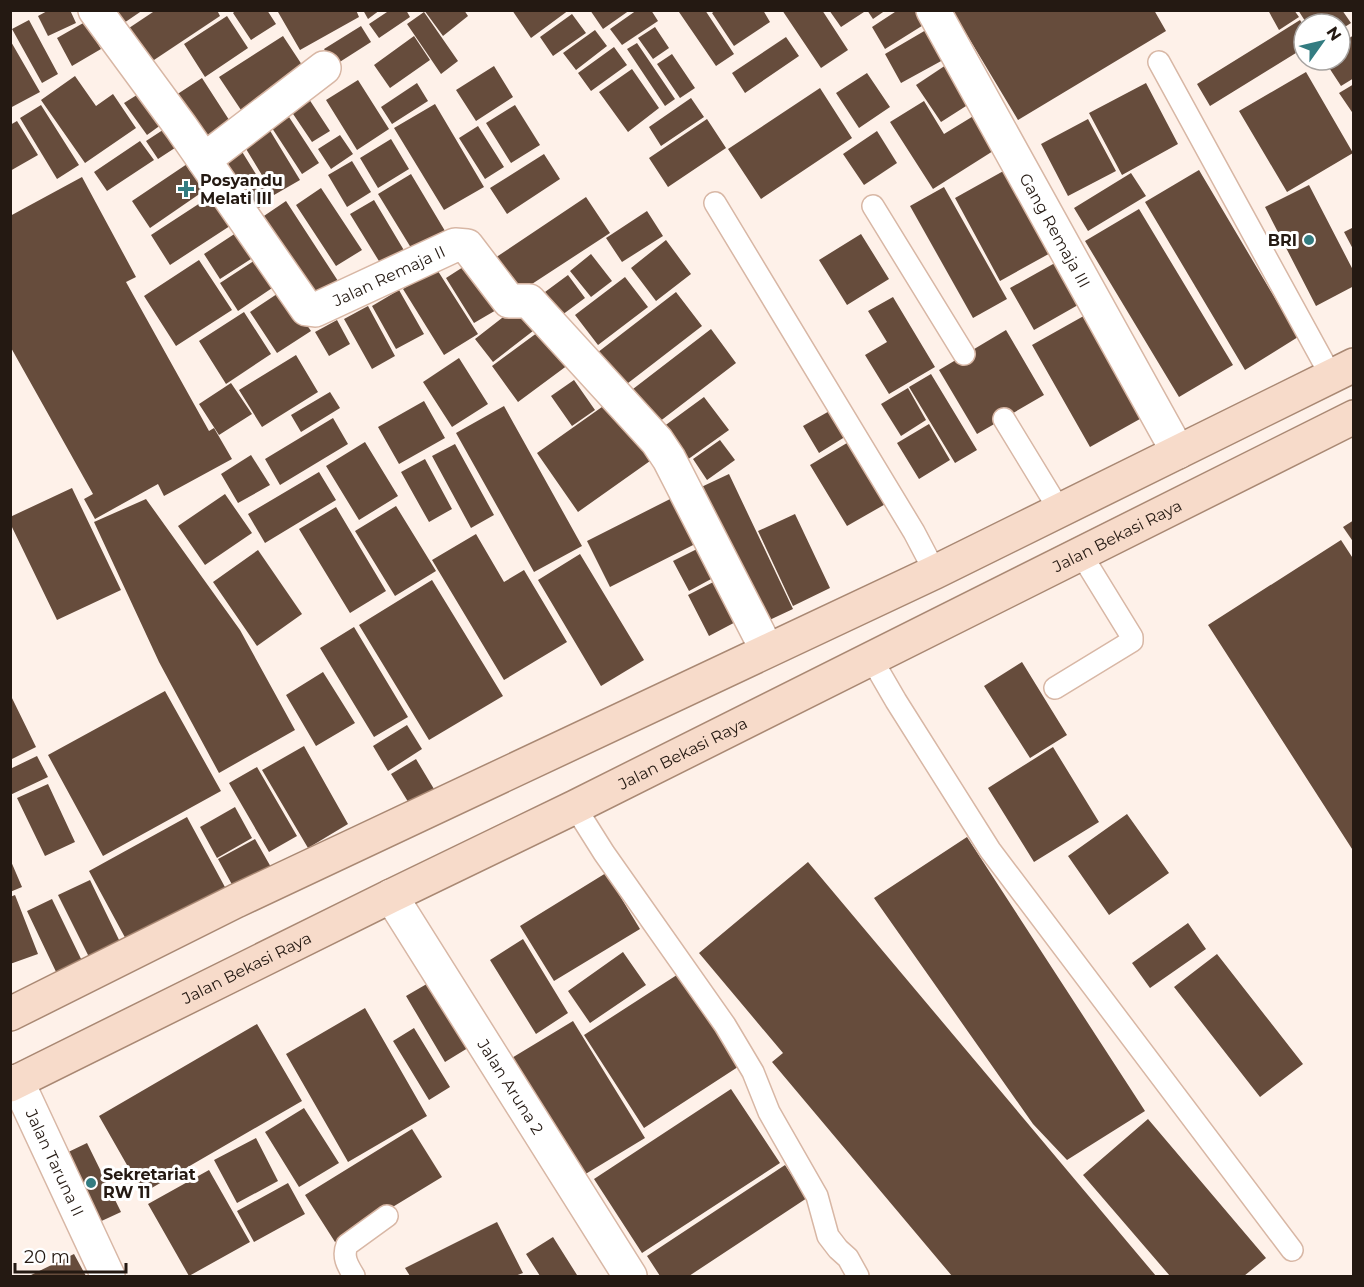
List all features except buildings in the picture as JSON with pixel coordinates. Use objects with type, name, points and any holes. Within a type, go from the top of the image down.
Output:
[{"type":"main road","points":[[10,1014],[236,901],[935,572],[1342,370]]},
{"type":"main road","name":"Jalan Bekasi Raya","points":[[14,1083],[575,807],[1353,417]]},
{"type":"street","name":"Jalan Remaja II","points":[[95,10],[204,160],[307,309],[311,311],[455,245],[462,244],[467,246],[509,302],[529,300],[657,441],[669,459],[767,650]]},
{"type":"street","name":"Gang Remaja III","points":[[933,10],[1178,452]]},
{"type":"street","points":[[204,160],[324,68]]},
{"type":"street","name":"Jalan Aruna 2","points":[[391,896],[630,1276]]},
{"type":"street","name":"Jalan Taruna II","points":[[14,1083],[108,1276]]},
{"type":"lane","points":[[1159,62],[1342,370]]},
{"type":"lane","points":[[715,203],[914,532],[935,572]]},
{"type":"lane","points":[[873,206],[964,354]]},
{"type":"lane","points":[[1004,419],[1060,511]]},
{"type":"lane","points":[[1055,688],[1132,641],[1132,637],[1081,554]]},
{"type":"lane","points":[[871,658],[990,850],[1292,1250]]},
{"type":"lane","points":[[575,807],[604,854],[725,1025],[753,1072],[769,1112],[817,1196],[828,1236],[837,1249],[849,1258],[858,1276]]},
{"type":"lane","points":[[354,1276],[346,1262],[344,1252],[346,1245],[387,1216]]},
{"type":"place","name":"Posyandu Melati III","points":[[186,189]]},
{"type":"place","name":"BRI","points":[[1309,240]]},
{"type":"place","name":"Sekretariat RW 11","points":[[91,1183]]}]
